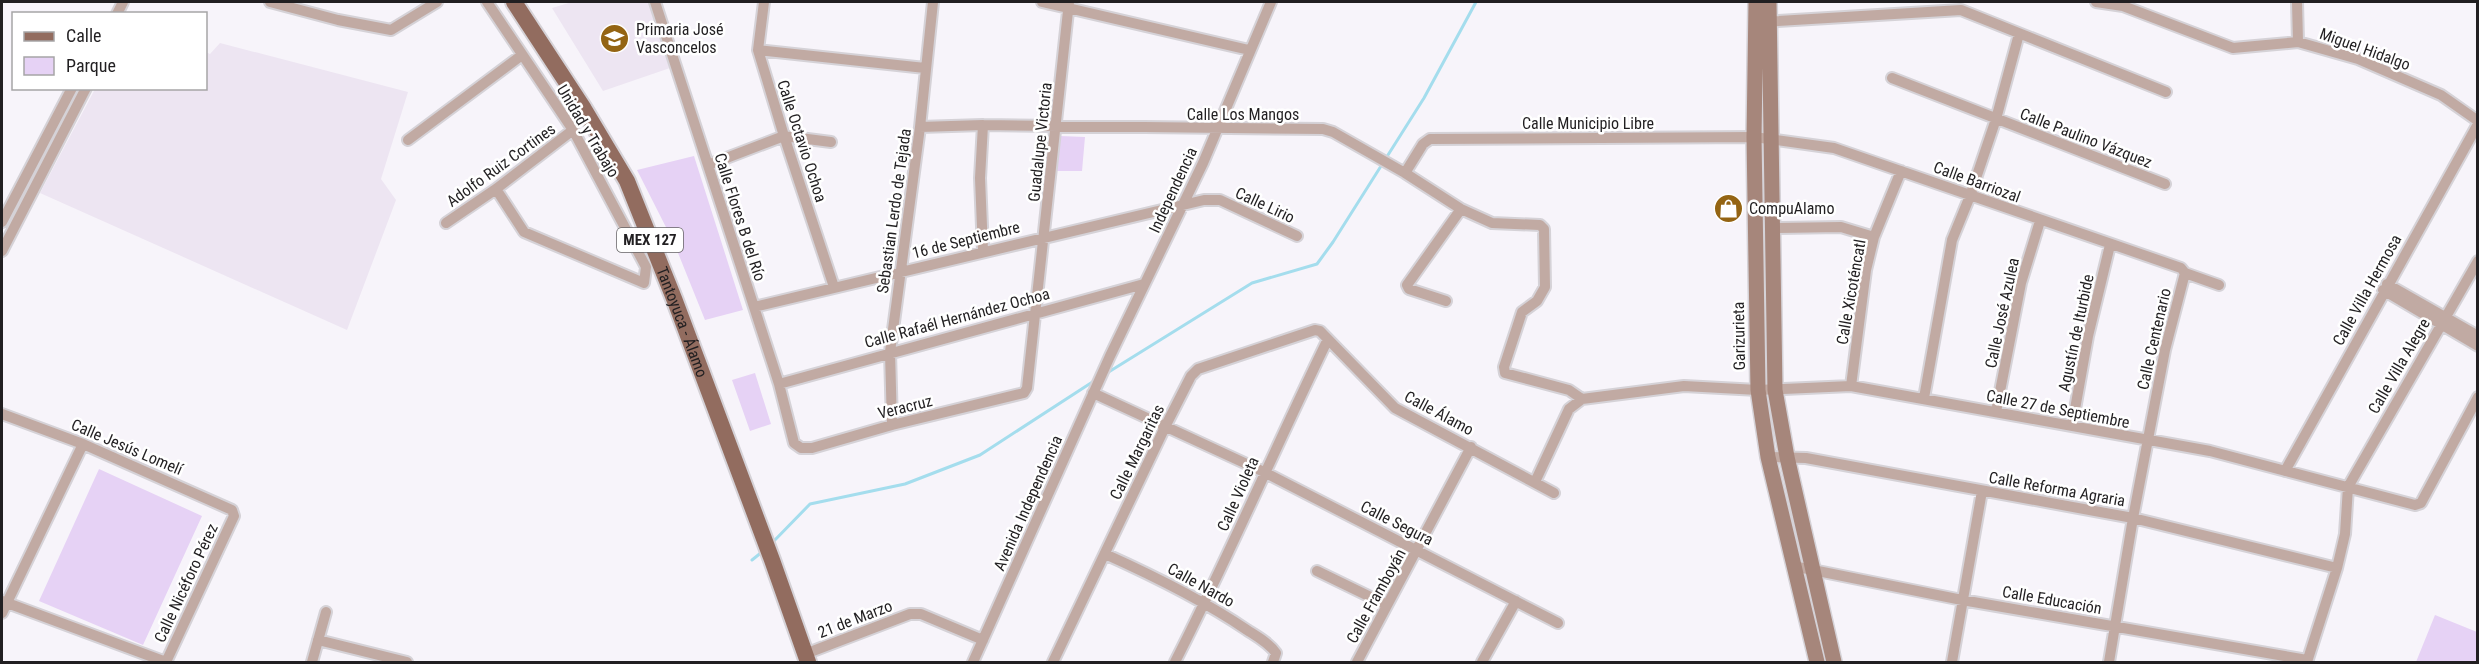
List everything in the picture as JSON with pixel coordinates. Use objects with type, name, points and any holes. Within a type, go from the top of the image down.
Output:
[{"type":"main road","name":"Tantoyuca - Álamo","points":[[514,2],[584,108],[627,181],[749,498],[806,658]]},
{"type":"main road","name":"Garizurieta","points":[[1756,2],[1763,22],[1772,140],[1775,390],[1787,457],[1834,663]]},
{"type":"main road","name":"Garizurieta","points":[[1769,2],[1763,22],[1754,137],[1758,390],[1768,457],[1817,663]]},
{"type":"street","points":[[270,2],[338,20],[391,30],[437,2]]},
{"type":"street","name":"Unidad y Trabajo","points":[[487,2],[573,130],[646,267],[644,283],[524,232],[496,189]]},
{"type":"street","name":"Calle Flores B del Río","points":[[655,2],[754,307],[794,442]]},
{"type":"street","name":"Calle Octavio Ochoa","points":[[764,2],[758,50],[834,287]]},
{"type":"street","name":"Sebastian Lerdo de Tejada","points":[[892,425],[890,352],[920,127],[933,2]]},
{"type":"street","points":[[1042,2],[1069,5],[1249,50]]},
{"type":"street","name":"Independencia","points":[[1110,356],[1185,203],[1271,2]]},
{"type":"street","name":"Miguel Hidalgo","points":[[2096,2],[2123,6],[2233,48],[2298,42],[2358,59],[2441,95],[2478,123]]},
{"type":"street","points":[[2297,2],[2298,42]]},
{"type":"street","name":"Guadalupe Victoria","points":[[1024,393],[1027,388],[1036,312],[1069,5]]},
{"type":"street","points":[[1763,22],[1961,10],[2166,92]]},
{"type":"street","points":[[1924,398],[1952,240],[1970,196],[1996,119],[2019,34]]},
{"type":"street","points":[[758,50],[925,68]]},
{"type":"street","points":[[408,140],[522,55]]},
{"type":"street","name":"Calle Paulino Vázquez","points":[[1892,78],[2165,184]]},
{"type":"street","points":[[16,224],[3,220],[71,90]]},
{"type":"street","points":[[2,251],[85,90]]},
{"type":"street","name":"Calle Villa Hermosa","points":[[2285,471],[2478,123]]},
{"type":"street","points":[[983,125],[980,178],[983,251]]},
{"type":"street","name":"Calle Los Mangos","points":[[920,127],[983,125],[1323,129],[1333,132],[1461,209],[1492,223],[1540,225],[1545,229],[1545,287],[1537,301],[1522,312],[1504,367],[1505,373],[1569,390],[1582,399]]},
{"type":"street","name":"Adolfo Ruiz Cortines","points":[[446,223],[496,189],[573,130]]},
{"type":"street","points":[[708,165],[784,136],[831,142]]},
{"type":"street","name":"Calle Barriozal","points":[[1754,137],[1834,148],[2181,268],[2185,273],[2219,285]]},
{"type":"street","name":"Calle Municipio Libre","points":[[1401,171],[1423,144],[1430,139],[1754,137]]},
{"type":"street","name":"Calle Xicoténcatl","points":[[1851,386],[1866,270],[1875,237],[1901,171]]},
{"type":"street","name":"Calle Lirio","points":[[1185,203],[1220,200],[1297,236]]},
{"type":"street","name":"16 de Septiembre","points":[[754,307],[1185,203]]},
{"type":"street","points":[[1446,301],[1408,289],[1407,285],[1461,209]]},
{"type":"street","name":"Calle José Azulea","points":[[1996,412],[2021,283],[2040,221]]},
{"type":"street","points":[[1772,228],[1841,227],[1875,237]]},
{"type":"street","name":"Agustín de Iturbide","points":[[2072,426],[2088,336],[2110,245]]},
{"type":"street","name":"Calle Villa Alegre","points":[[2348,487],[2478,261]]},
{"type":"street","name":"Calle Centenario","points":[[2109,663],[2147,442],[2165,350],[2185,273]]},
{"type":"street","name":"Calle Rafaél Hernández Ochoa","points":[[778,384],[1144,284]]},
{"type":"street","points":[[2385,287],[2443,321],[2478,346]]},
{"type":"street","points":[[2443,321],[2478,336]]},
{"type":"street","name":"Calle Álamo","points":[[1315,330],[1320,331],[1395,408],[1554,493]]},
{"type":"street","name":"Calle Margaritas","points":[[1053,663],[1191,376],[1198,369],[1315,330]]},
{"type":"street","name":"Calle Violeta","points":[[1175,663],[1328,339]]},
{"type":"street","name":"Avenida Independencia","points":[[973,663],[1110,356]]},
{"type":"street","name":"Calle 27 de Septiembre","points":[[1582,399],[1700,385],[1758,390],[1851,386],[2210,452],[2415,505],[2421,503],[2478,397]]},
{"type":"street","name":"Calle Segura","points":[[1095,389],[1264,472],[1558,623]]},
{"type":"street","name":"Veracruz","points":[[794,442],[801,448],[812,448],[892,425],[1024,393]]},
{"type":"street","points":[[1535,482],[1569,409],[1582,399]]},
{"type":"street","name":"Calle Jesús Lomelí","points":[[2,414],[83,444],[228,506],[234,516]]},
{"type":"street","points":[[2,613],[4,602],[83,444]]},
{"type":"street","name":"Calle Framboyán","points":[[1357,663],[1471,447]]},
{"type":"street","name":"Calle Reforma Agraria","points":[[1768,457],[1806,458],[2133,518],[2337,568]]},
{"type":"street","points":[[2307,661],[2337,568],[2345,534],[2348,487]]},
{"type":"street","points":[[1952,663],[1982,491]]},
{"type":"street","name":"Calle Nicéforo Pérez","points":[[166,662],[234,516]]},
{"type":"street","name":"Calle Nardo","points":[[1105,554],[1155,577],[1232,620],[1271,646],[1275,658]]},
{"type":"street","name":"Calle Educación","points":[[1793,566],[1962,600],[2307,661]]},
{"type":"street","points":[[1317,571],[1387,605]]},
{"type":"street","points":[[1482,663],[1516,601]]},
{"type":"street","points":[[4,602],[166,662]]},
{"type":"street","points":[[312,663],[326,612]]},
{"type":"street","name":"21 de Marzo","points":[[806,658],[910,614],[921,614],[983,640]]},
{"type":"street","points":[[318,640],[407,663]]},
{"type":"shaded area","name":"Primaria José Vasconcelos","points":[[572,2],[649,2],[670,68],[603,91],[552,8]]},
{"type":"shaded area","points":[[220,43],[408,92],[381,179],[396,200],[347,330],[40,193],[94,90],[207,90],[207,52],[210,54]]},
{"type":"green space","points":[[1060,136],[1085,137],[1082,171],[1055,171]]},
{"type":"green space","points":[[694,156],[743,310],[705,320],[674,243],[637,170]]},
{"type":"green space","points":[[755,373],[771,424],[750,431],[732,380]]},
{"type":"green space","points":[[99,469],[202,516],[143,645],[39,601]]},
{"type":"green space","points":[[2435,615],[2477,632],[2477,662],[2416,662]]},
{"type":"waterway","points":[[1107,373],[1252,283],[1317,264],[1424,98],[1476,2]]},
{"type":"waterway","points":[[772,543],[810,504],[905,484],[980,455],[1094,381]]},
{"type":"waterway","points":[[752,560],[762,552]]},
{"type":"place","name":"Primaria José Vasconcelos","points":[[615,38]]},
{"type":"place","name":"CompuAlamo","points":[[1728,208]]}]
